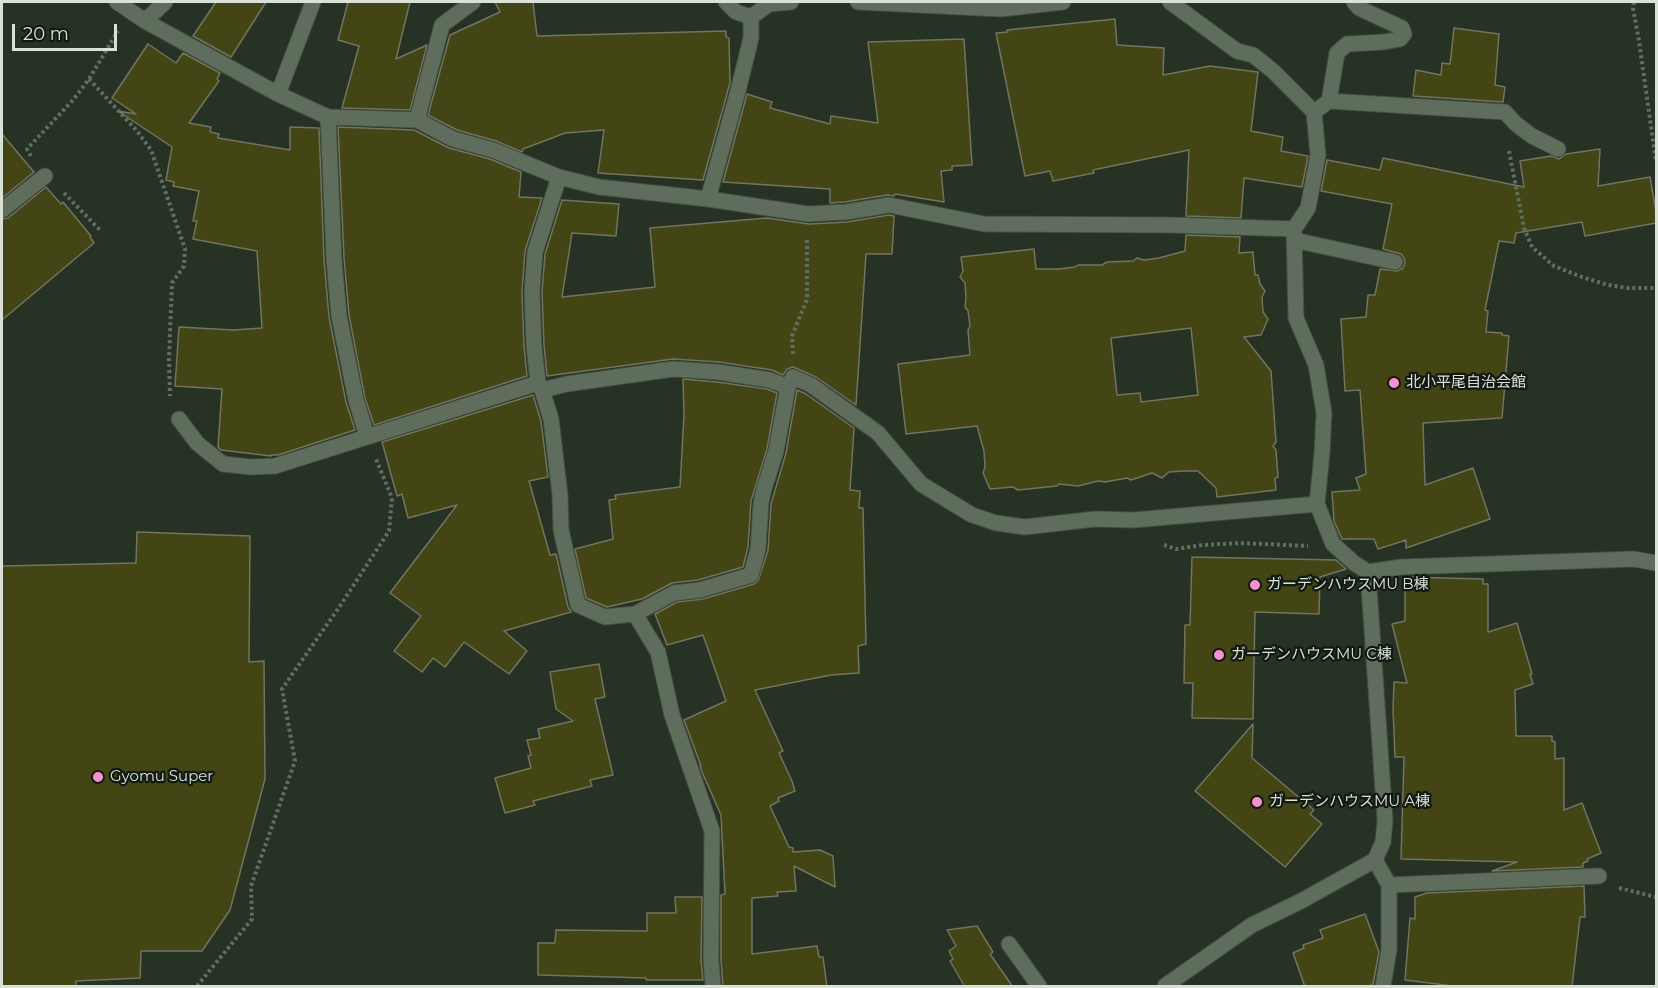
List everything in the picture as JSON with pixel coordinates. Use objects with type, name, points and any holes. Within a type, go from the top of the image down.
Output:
[{"type":"street","points":[[117,2],[146,21],[278,94],[328,117],[417,120],[453,139],[493,150],[559,177],[598,187],[708,199],[808,214],[846,212],[889,205],[984,224],[1170,225],[1294,235],[1395,262]]},
{"type":"street","points":[[146,21],[165,2]]},
{"type":"street","points":[[278,94],[314,2]]},
{"type":"street","points":[[417,120],[442,25],[473,2]]},
{"type":"street","points":[[726,2],[736,12],[751,17]]},
{"type":"street","points":[[751,17],[769,4],[791,2]]},
{"type":"street","points":[[858,2],[1000,9],[1063,2]]},
{"type":"street","points":[[1170,2],[1237,51],[1253,55],[1273,71],[1314,112],[1318,155],[1308,208],[1294,235],[1296,318],[1316,365],[1324,413],[1317,504],[1333,544],[1368,572],[1401,567],[1623,560],[1656,562]]},
{"type":"street","points":[[1329,101],[1337,53],[1347,44],[1384,42],[1400,39],[1404,34],[1402,28],[1359,8],[1354,2]]},
{"type":"street","points":[[708,199],[751,38],[751,17]]},
{"type":"street","points":[[1314,112],[1329,101],[1505,112],[1532,136],[1558,149]]},
{"type":"street","points":[[328,117],[334,259],[339,316],[356,400],[367,436]]},
{"type":"street","points":[[2,210],[45,176]]},
{"type":"street","points":[[559,177],[536,252],[532,292],[534,346],[540,386],[551,420],[560,495],[561,530],[579,605],[605,617],[635,614],[674,593],[700,590],[751,575],[758,549],[763,496],[776,451],[791,382]]},
{"type":"street","points":[[179,419],[197,443],[223,464],[251,467],[275,466],[367,436],[540,386],[673,369],[718,372],[811,385],[878,434],[921,484],[972,515],[996,523],[1025,527],[1095,519],[1134,520],[1317,504]]},
{"type":"street","points":[[1170,985],[1252,925],[1375,860],[1383,842],[1385,820],[1368,572]]},
{"type":"street","points":[[635,614],[658,652],[672,715],[712,831],[711,960],[713,987]]},
{"type":"street","points":[[1375,860],[1389,885],[1389,950],[1383,987]]},
{"type":"street","points":[[1389,885],[1599,876]]},
{"type":"street","points":[[1009,944],[1039,987]]},
{"type":"path","points":[[1634,2],[1633,8],[1656,162]]},
{"type":"path","points":[[101,231],[56,184],[45,176],[27,149],[73,100],[89,79],[130,10]]},
{"type":"path","points":[[89,79],[137,131],[151,150],[185,249],[184,266],[172,284],[170,301],[170,411],[179,419]]},
{"type":"path","points":[[1495,111],[1511,156],[1524,228],[1532,247],[1554,266],[1582,277],[1628,288],[1656,288]]},
{"type":"path","points":[[791,382],[792,336],[807,299],[808,214]]},
{"type":"path","points":[[197,987],[252,919],[251,886],[295,761],[282,688],[389,531],[392,498],[367,436]]},
{"type":"path","points":[[1134,520],[1142,537],[1176,549],[1241,543],[1303,547],[1333,544]]},
{"type":"path","points":[[1599,876],[1614,887],[1656,897]]},
{"type":"building","points":[[216,2],[266,2],[231,57],[193,36]]},
{"type":"building","points":[[348,2],[410,2],[396,59],[427,45],[410,110],[342,108],[359,46],[338,40]]},
{"type":"building","points":[[495,2],[533,2],[537,36],[726,31],[726,37],[729,38],[730,83],[703,180],[598,173],[604,130],[565,133],[523,149],[522,152],[496,141],[457,130],[428,115],[450,35],[500,12]]},
{"type":"building","points":[[1115,19],[1117,45],[1164,48],[1163,75],[1210,66],[1258,72],[1251,131],[1283,137],[1281,151],[1308,156],[1302,187],[1244,178],[1241,218],[1186,216],[1189,150],[1093,170],[1094,173],[1053,181],[1050,171],[1025,176],[996,33]]},
{"type":"building","points":[[1454,28],[1499,34],[1495,85],[1505,87],[1503,102],[1413,96],[1416,70],[1441,75],[1442,63],[1450,64]]},
{"type":"building","points":[[964,39],[972,165],[952,166],[952,170],[941,171],[944,202],[895,194],[894,196],[830,203],[830,189],[723,182],[747,94],[772,102],[770,108],[830,124],[831,116],[878,123],[868,42]]},
{"type":"building","points":[[148,44],[176,63],[183,53],[220,73],[217,79],[219,81],[189,123],[211,127],[210,132],[219,134],[218,138],[290,150],[290,127],[319,128],[324,259],[329,317],[346,402],[355,430],[278,455],[221,450],[218,447],[222,389],[175,386],[179,327],[234,330],[262,328],[257,251],[193,239],[197,221],[193,221],[199,191],[173,186],[174,182],[166,180],[172,147],[118,111],[136,114],[112,98]]},
{"type":"building","points":[[338,127],[414,130],[449,148],[490,159],[521,172],[519,197],[542,198],[525,251],[522,292],[527,376],[374,425],[365,398],[349,315]]},
{"type":"building","points":[[2,134],[34,172],[2,198]]},
{"type":"building","points":[[1600,149],[1598,186],[1650,177],[1656,223],[1585,236],[1582,222],[1516,233],[1514,243],[1499,241],[1485,310],[1488,311],[1486,332],[1509,336],[1502,418],[1423,423],[1425,485],[1473,468],[1490,519],[1406,548],[1406,540],[1378,549],[1374,539],[1342,539],[1334,521],[1332,492],[1360,490],[1356,478],[1366,474],[1360,390],[1345,391],[1341,319],[1366,317],[1368,295],[1375,295],[1380,269],[1397,271],[1403,268],[1405,263],[1401,254],[1383,249],[1392,204],[1321,191],[1327,160],[1380,170],[1383,158],[1524,187],[1520,161],[1551,156],[1559,159],[1566,154]]},
{"type":"building","points":[[46,187],[61,204],[63,202],[91,236],[94,243],[2,320],[2,219],[8,218]]},
{"type":"building","points":[[562,200],[619,204],[616,236],[572,233],[562,297],[655,287],[650,228],[767,218],[809,224],[894,216],[892,254],[866,254],[856,405],[816,377],[793,367],[787,369],[783,375],[772,370],[719,362],[673,359],[547,376],[542,292],[545,254]]},
{"type":"building","points":[[1186,235],[1240,237],[1239,253],[1253,252],[1255,275],[1258,275],[1265,291],[1262,297],[1263,312],[1268,319],[1261,335],[1244,337],[1271,371],[1276,442],[1273,446],[1276,450],[1278,477],[1275,478],[1276,490],[1217,497],[1216,488],[1198,471],[1169,472],[1162,478],[1152,473],[1131,480],[1127,478],[1098,481],[1078,486],[1059,484],[1018,490],[1013,487],[990,489],[983,473],[984,451],[977,426],[906,434],[898,364],[970,355],[968,330],[970,326],[968,311],[965,307],[965,283],[960,277],[963,271],[961,257],[1034,249],[1036,269],[1059,269],[1078,265],[1133,261],[1137,258],[1144,260],[1159,258],[1185,251]],"holes":[[[1191,328],[1198,395],[1141,402],[1140,393],[1117,395],[1111,338]]]},
{"type":"building","points":[[683,379],[767,389],[777,393],[767,449],[751,501],[748,547],[743,567],[698,580],[672,583],[642,599],[607,607],[586,598],[575,549],[613,539],[609,500],[616,499],[615,495],[680,487],[684,415]]},
{"type":"building","points":[[797,390],[854,428],[850,490],[860,491],[859,508],[863,508],[866,644],[858,646],[859,673],[831,675],[755,690],[783,751],[779,753],[795,791],[778,798],[779,801],[770,806],[793,852],[820,850],[833,856],[835,887],[794,866],[796,891],[777,892],[778,896],[752,898],[752,954],[817,946],[819,957],[823,957],[827,987],[723,987],[721,895],[725,894],[721,815],[702,772],[684,720],[726,701],[703,635],[667,645],[655,614],[677,602],[703,599],[758,581],[768,550],[771,504],[786,453]]},
{"type":"building","points":[[533,395],[541,421],[548,477],[529,481],[550,555],[556,554],[571,612],[504,631],[527,651],[509,674],[464,642],[445,667],[433,658],[422,672],[394,651],[421,616],[390,593],[457,505],[408,518],[402,494],[397,496],[382,442]]},
{"type":"building","points":[[137,532],[250,536],[249,662],[264,661],[265,779],[230,910],[202,951],[141,951],[140,978],[76,981],[76,987],[2,987],[2,566],[136,563]]},
{"type":"building","points":[[1192,557],[1336,560],[1346,569],[1320,577],[1319,614],[1255,612],[1253,719],[1192,718],[1193,683],[1184,683],[1185,625],[1190,625]]},
{"type":"building","points":[[1405,577],[1483,579],[1483,584],[1488,584],[1488,632],[1517,623],[1533,684],[1515,690],[1516,736],[1552,736],[1552,741],[1555,742],[1555,759],[1564,758],[1564,810],[1582,803],[1601,853],[1587,859],[1583,867],[1492,871],[1517,862],[1401,859],[1404,757],[1395,757],[1393,709],[1394,682],[1407,683],[1392,624],[1405,621]]},
{"type":"building","points":[[599,664],[605,697],[595,699],[613,775],[590,780],[592,786],[533,801],[535,805],[505,813],[495,778],[531,768],[528,756],[531,755],[527,740],[540,738],[538,729],[573,721],[556,709],[550,672]]},
{"type":"building","name":"ガーデンハウスMU A棟","points":[[1253,724],[1252,758],[1314,810],[1310,814],[1322,824],[1285,867],[1195,791]]},
{"type":"building","points":[[1584,886],[1585,917],[1580,917],[1572,987],[1461,987],[1405,980],[1410,918],[1415,919],[1415,897],[1427,893]]},
{"type":"building","points":[[675,897],[702,897],[703,980],[538,975],[538,943],[555,943],[556,930],[647,931],[647,913],[676,913]]},
{"type":"building","points":[[1365,914],[1379,952],[1373,984],[1366,987],[1305,987],[1293,953],[1304,948],[1303,945],[1323,938],[1320,930]]},
{"type":"building","points":[[977,926],[993,952],[990,954],[1013,987],[965,987],[950,961],[953,959],[949,951],[956,946],[947,930]]},
{"type":"place","name":"北小平尾自治会館","points":[[1394,383]]},
{"type":"place","name":"ガーデンハウスMU B棟","points":[[1255,585]]},
{"type":"place","name":"ガーデンハウスMU C棟","points":[[1219,655]]},
{"type":"place","name":"Gyomu Super","points":[[98,777]]},
{"type":"place","name":"ガーデンハウスMU A棟","points":[[1257,802]]}]
